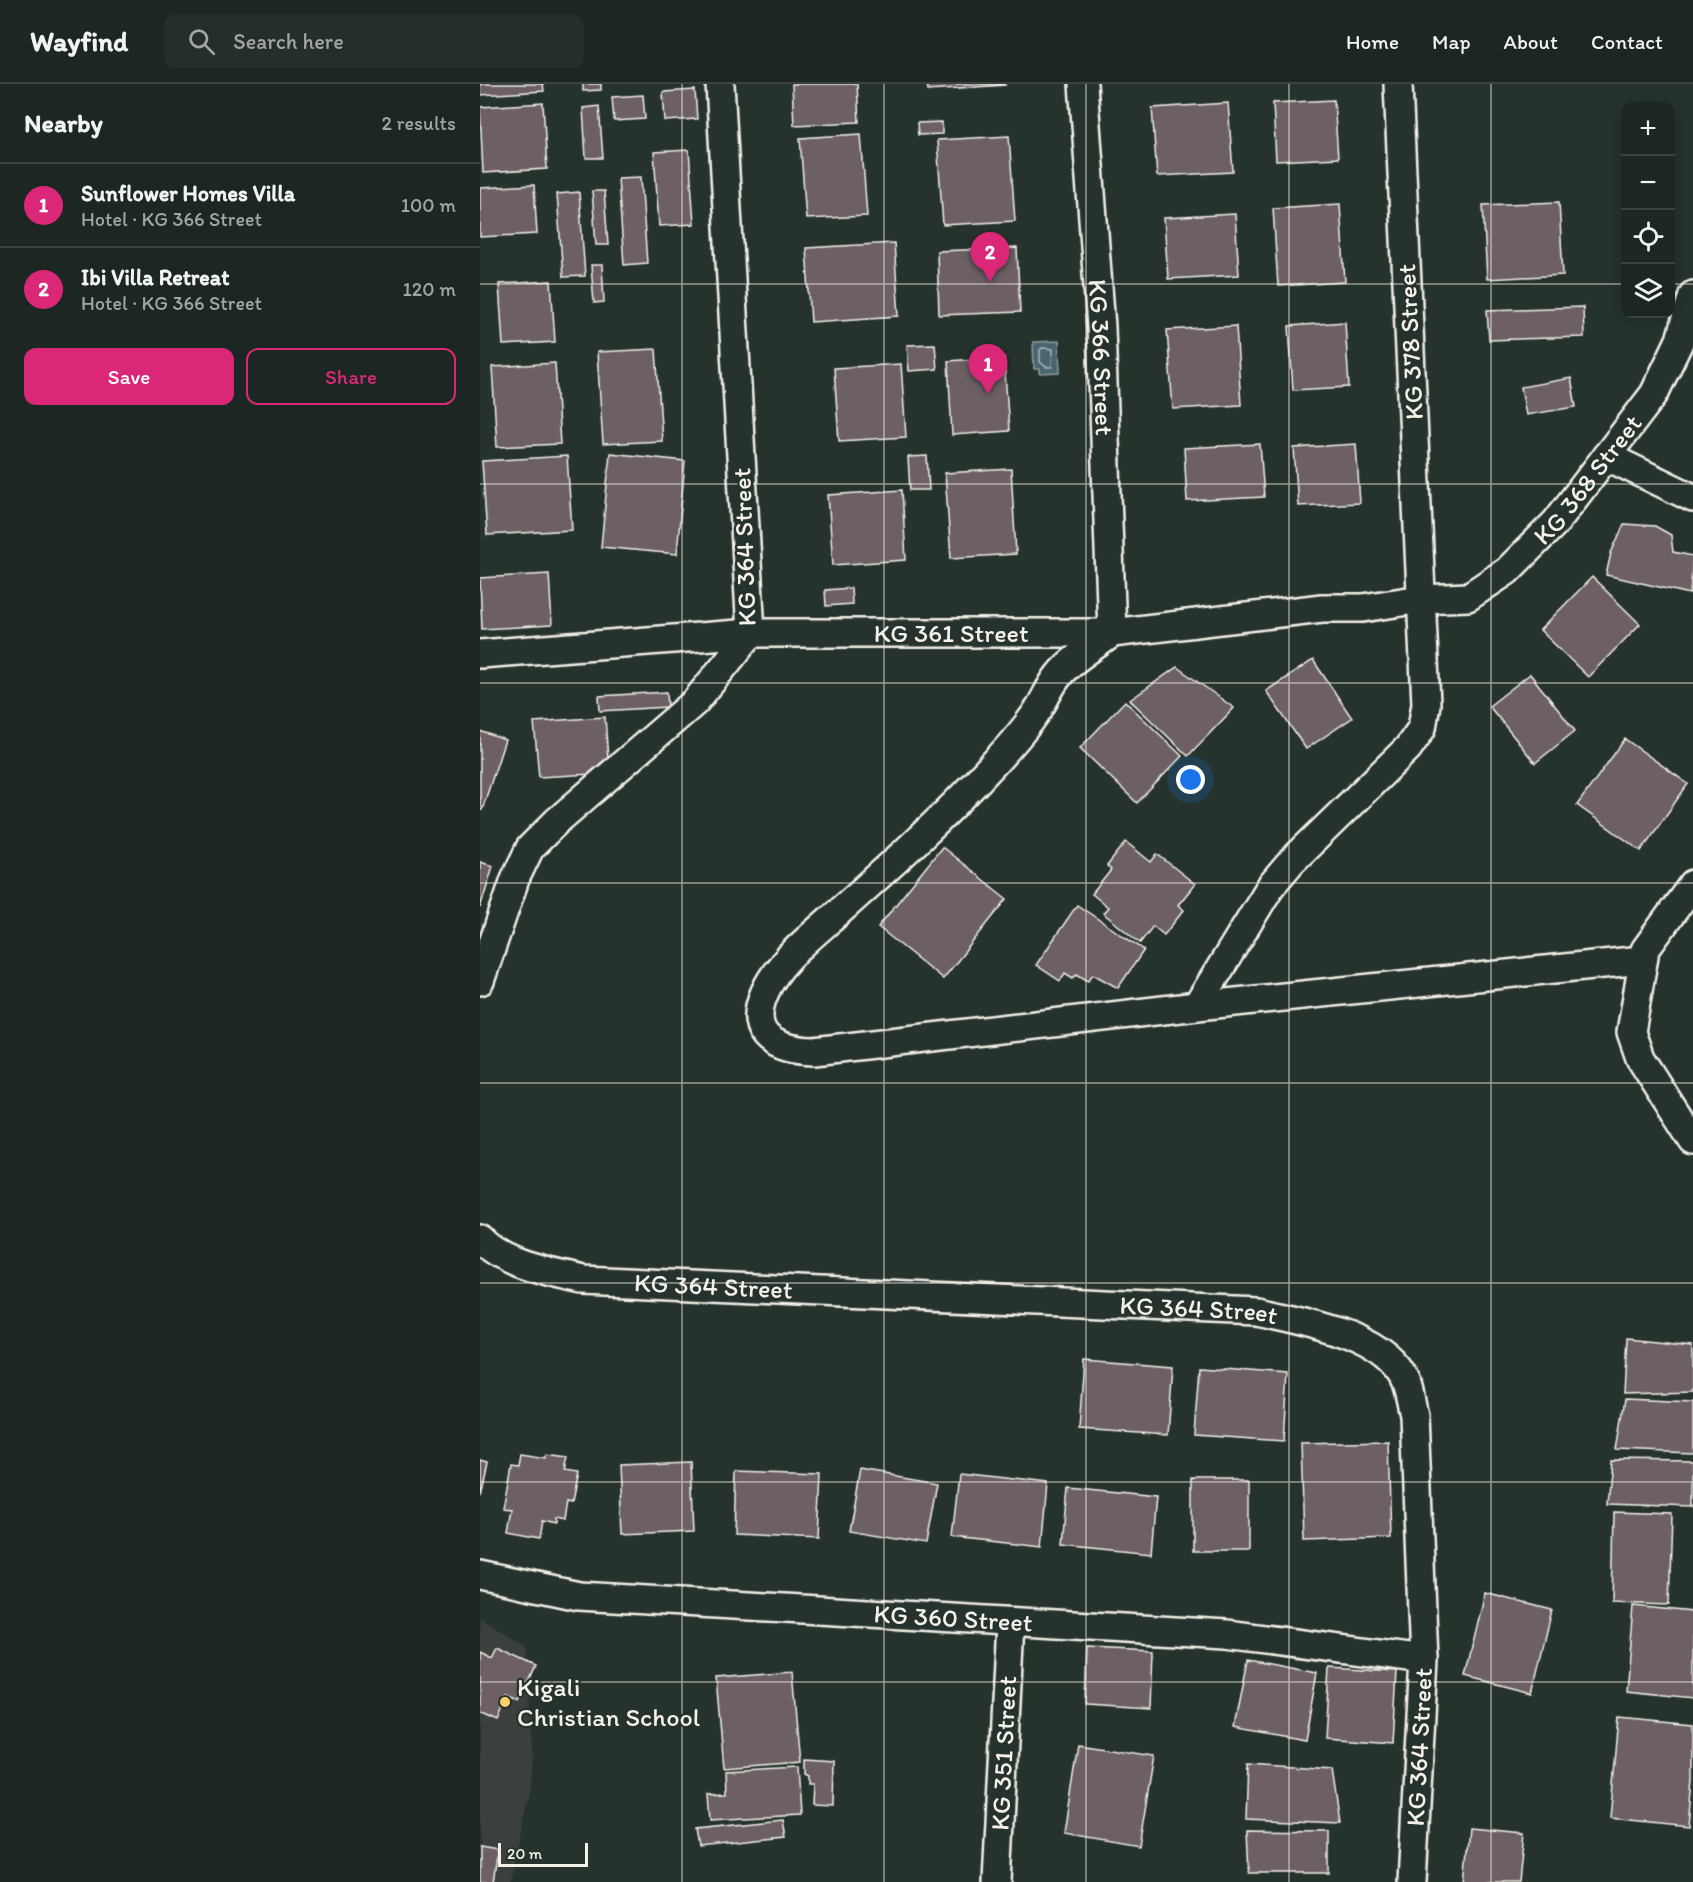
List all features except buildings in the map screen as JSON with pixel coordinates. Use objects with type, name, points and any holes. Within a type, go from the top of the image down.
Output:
[{"type":"street","name":"KG 364 Street","points":[[480,981],[514,879],[530,848],[557,821],[695,702],[751,633],[720,84]]},
{"type":"street","name":"KG 366 Street","points":[[1083,84],[1101,327],[1112,633]]},
{"type":"street","name":"KG 378 Street","points":[[1197,1006],[1270,887],[1292,861],[1408,748],[1422,728],[1426,704],[1398,84]]},
{"type":"street","name":"KG 368 Street","points":[[1421,599],[1468,597],[1507,571],[1556,522],[1654,394],[1680,340],[1693,295]]},
{"type":"street","points":[[1606,456],[1693,498]]},
{"type":"street","name":"KG 361 Street","points":[[480,654],[751,633],[1112,633],[1205,623],[1224,618],[1322,608],[1363,608],[1421,599]]},
{"type":"street","points":[[1112,633],[1059,674],[1036,712],[996,761],[923,837],[812,935],[775,975],[764,995],[759,1017],[763,1030],[777,1045],[790,1051],[814,1051],[1197,1006],[1642,960]]},
{"type":"street","points":[[1693,884],[1645,950],[1631,1032],[1640,1058],[1693,1141]]},
{"type":"street","name":"KG 364 Street","points":[[480,1239],[488,1247],[509,1258],[583,1280],[1256,1311],[1331,1327],[1392,1362],[1406,1382],[1414,1415],[1424,1660],[1412,1882]]},
{"type":"street","name":"KG 360 Street","points":[[480,1575],[579,1596],[1227,1634],[1424,1660]]},
{"type":"street","name":"KG 351 Street","points":[[997,1882],[1010,1623]]},
{"type":"shaded area","name":"Kigali Christian School","points":[[480,1617],[527,1647],[532,1757],[529,1793],[510,1882],[480,1882]]},
{"type":"water","points":[[1059,341],[1060,373],[1040,374],[1040,369],[1034,369],[1033,342]]},
{"type":"place","name":"Ibi Villa Retreat","points":[[990,282]]},
{"type":"place","name":"Sunflower Homes Villa","points":[[988,394]]},
{"type":"place","name":"Kigali Christian School","points":[[505,1702]]}]
